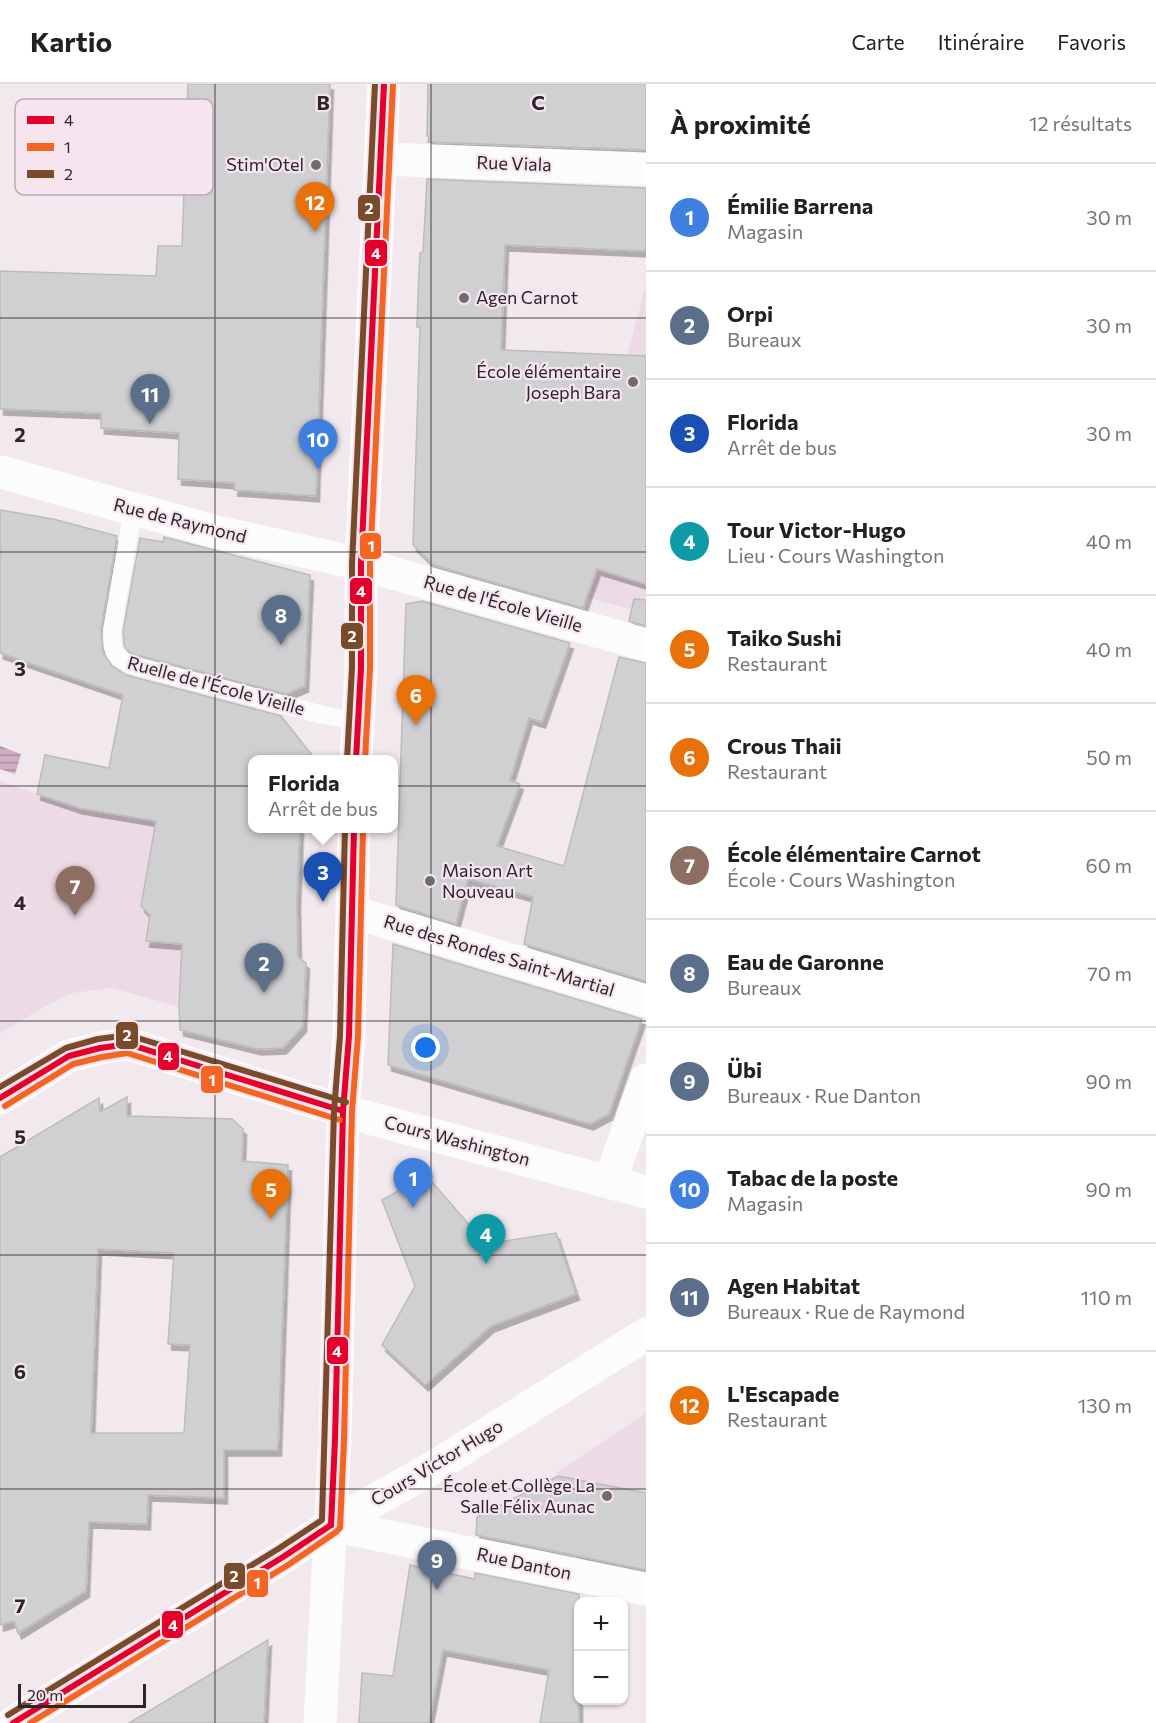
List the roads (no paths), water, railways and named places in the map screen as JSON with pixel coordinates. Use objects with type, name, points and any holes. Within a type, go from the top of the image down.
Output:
[{"type":"street","points":[[356,755],[361,668],[361,564],[384,84]]},
{"type":"street","name":"Rue Viala","points":[[382,159],[646,169]]},
{"type":"street","name":"Rue de Raymond","points":[[0,472],[213,531],[361,564]]},
{"type":"street","name":"Rue de l'École Vieille","points":[[361,564],[646,645]]},
{"type":"street","points":[[320,1723],[335,1440],[343,1111],[353,912],[354,833]]},
{"type":"street","name":"Rue des Rondes Saint-Martial","points":[[353,912],[646,1001]]},
{"type":"street","name":"Cours Washington","points":[[0,1098],[69,1056],[128,1044],[343,1111],[610,1180],[646,1192]]},
{"type":"street","points":[[610,1180],[646,1080]]},
{"type":"street","name":"Cours Victor Hugo","points":[[13,1723],[331,1525],[429,1470],[646,1334]]},
{"type":"street","name":"Rue Danton","points":[[331,1525],[646,1589]]},
{"type":"lane","name":"Ruelle de l'École Vieille","points":[[133,510],[112,630],[112,650],[120,659],[129,664],[323,715],[357,721]]},
{"type":"place","name":"Stim'Otel","points":[[316,165]]},
{"type":"place","name":"L'Escapade","points":[[315,232]]},
{"type":"place","name":"Agen Carnot","points":[[464,298]]},
{"type":"place","name":"École élémentaire Joseph Bara","points":[[633,382]]},
{"type":"place","name":"Agen Habitat","points":[[150,424]]},
{"type":"place","name":"Tabac de la poste","points":[[318,469]]},
{"type":"place","name":"Eau de Garonne","points":[[281,645]]},
{"type":"place","name":"Crous Thaii","points":[[416,725]]},
{"type":"place","name":"Maison Art Nouveau","points":[[430,881]]},
{"type":"place","name":"Florida","points":[[323,902]]},
{"type":"place","name":"École élémentaire Carnot","points":[[75,916]]},
{"type":"place","name":"Orpi","points":[[264,993]]},
{"type":"place","name":"Émilie Barrena","points":[[413,1208]]},
{"type":"place","name":"Taiko Sushi","points":[[271,1219]]},
{"type":"place","name":"Tour Victor-Hugo","points":[[486,1264]]},
{"type":"place","name":"École et Collège La Salle Félix Aunac","points":[[607,1496]]},
{"type":"place","name":"Übi","points":[[437,1590]]}]
